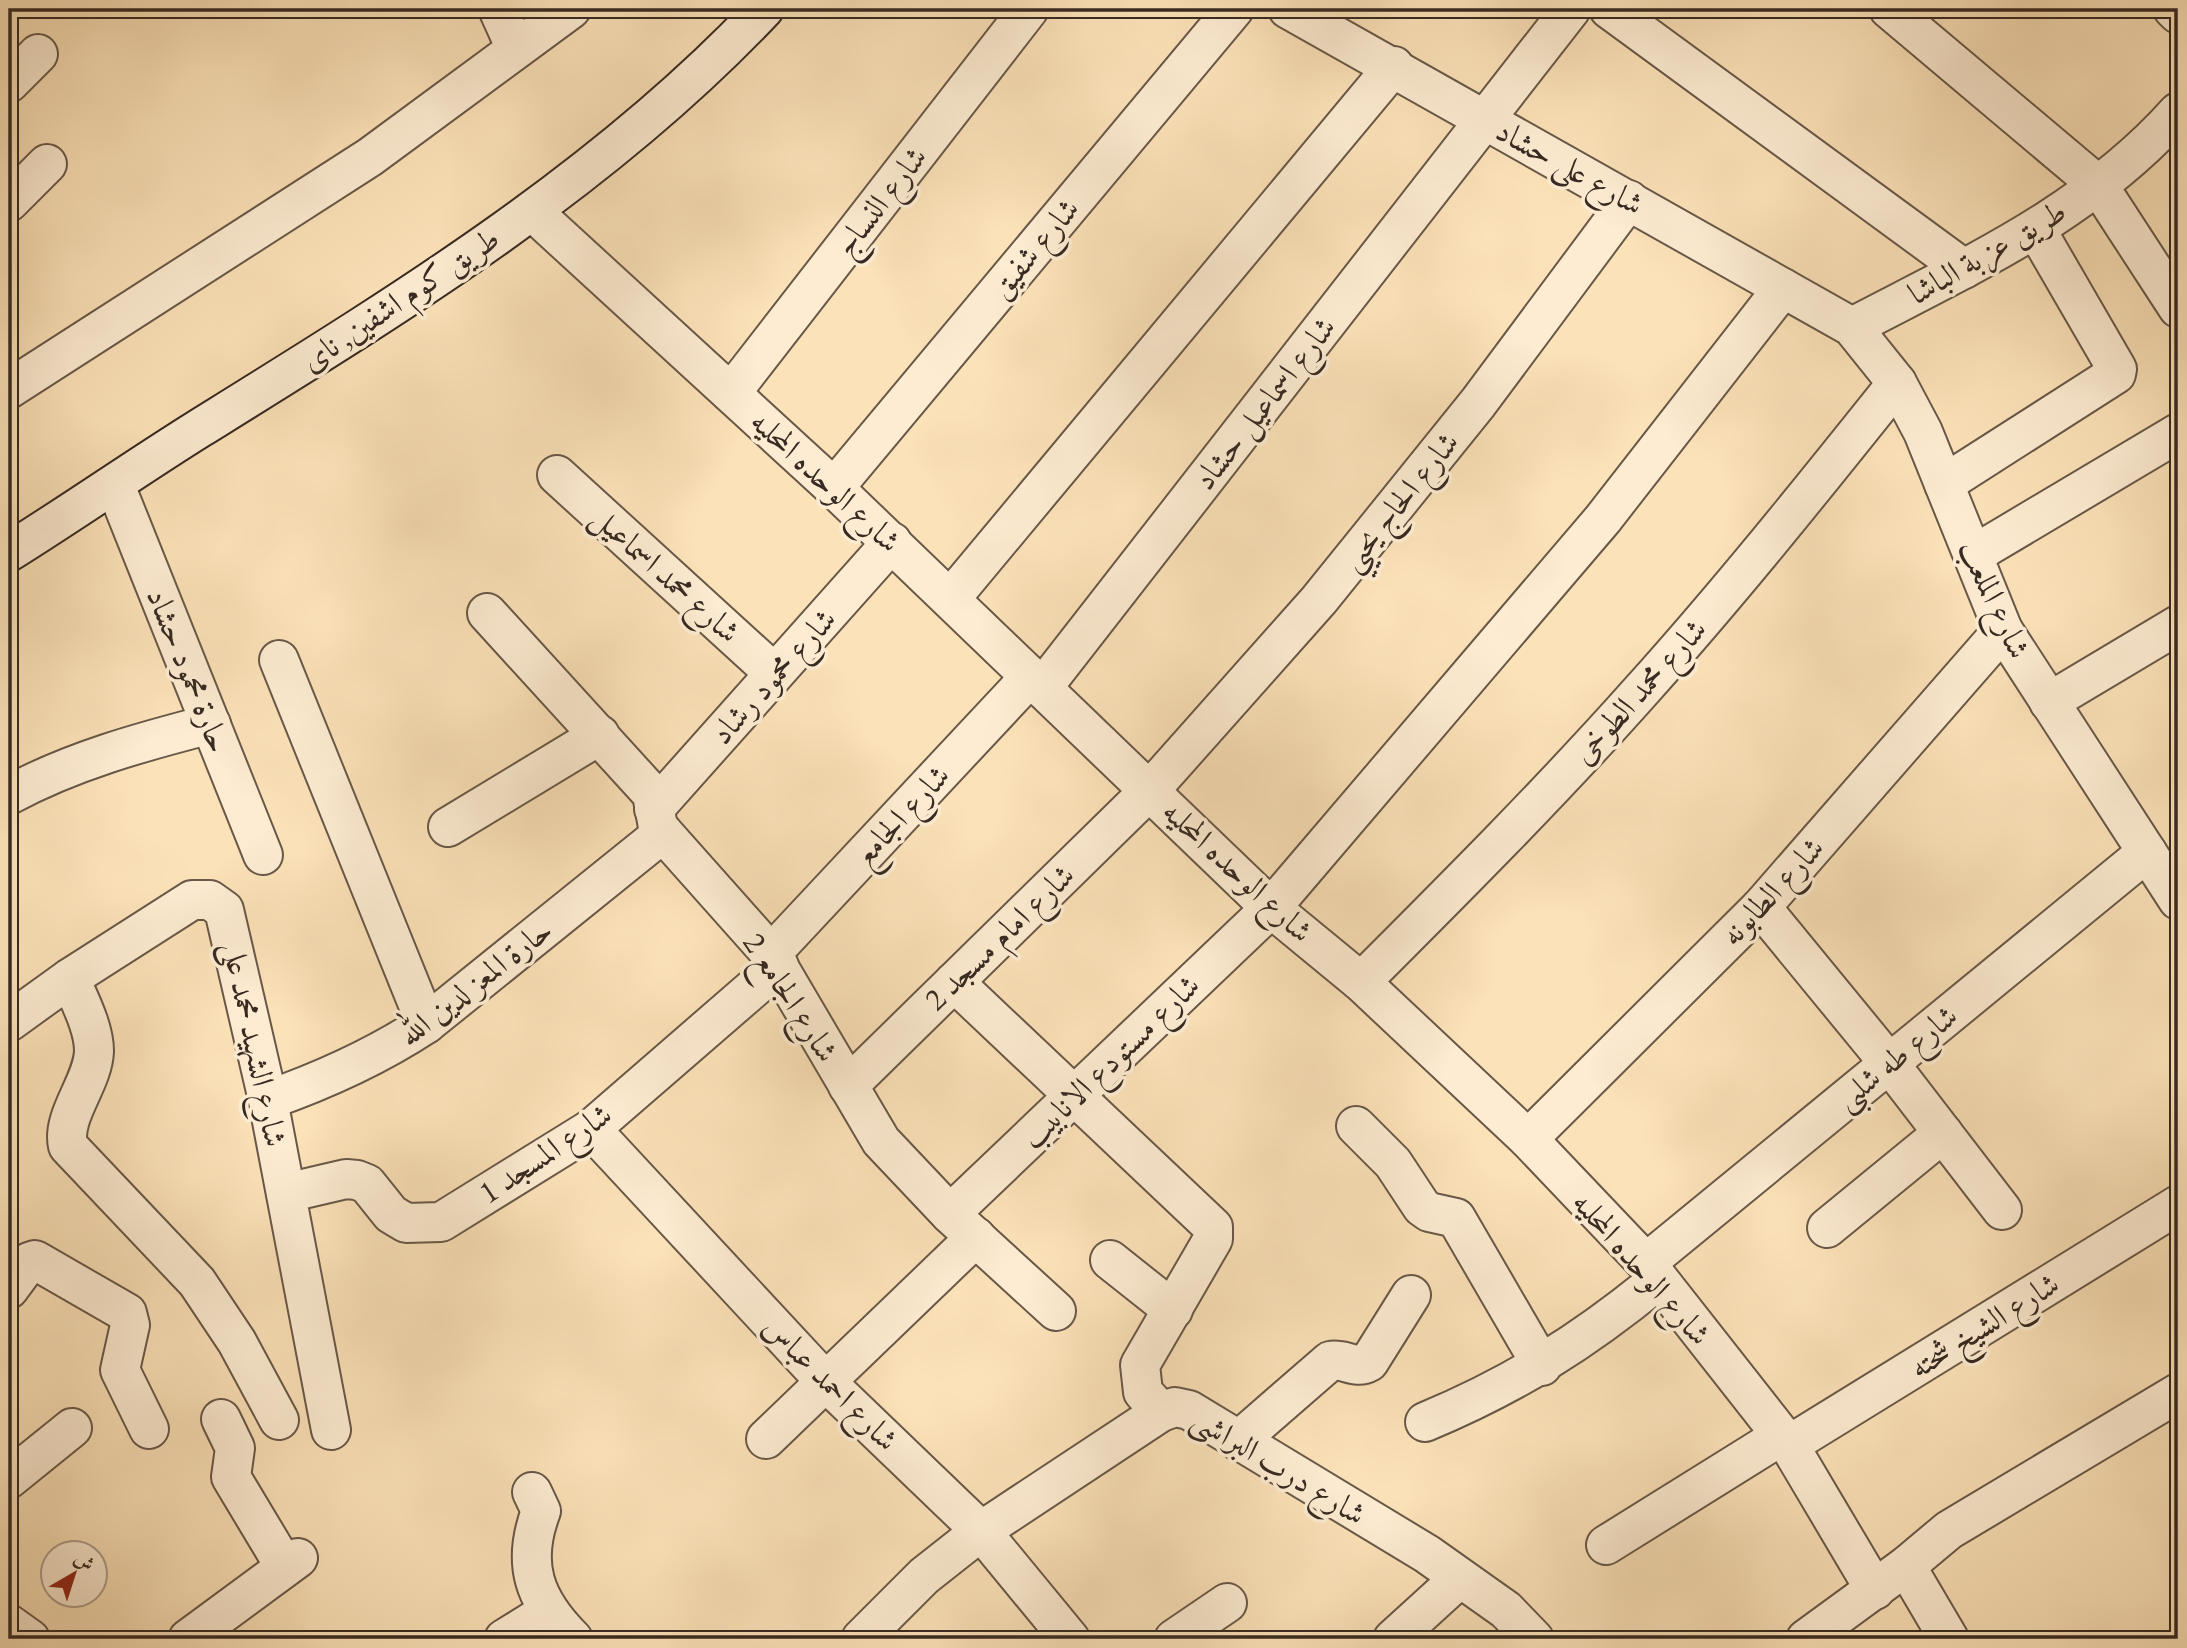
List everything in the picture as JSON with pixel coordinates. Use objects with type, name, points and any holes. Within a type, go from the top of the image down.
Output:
[{"type":"street","points":[[498,9],[516,49]]},
{"type":"street","points":[[9,389],[370,157],[571,9]]},
{"type":"street","name":"طريق كوم اشفين, ناى","points":[[9,552],[532,211],[713,63],[764,9]]},
{"type":"street","name":"شارع النساج","points":[[732,393],[1029,9]]},
{"type":"street","name":"شارع شفيق","points":[[834,488],[1234,9]]},
{"type":"street","name":"شارع اسماعيل حشاد","points":[[1037,681],[1571,9]]},
{"type":"street","points":[[1609,9],[1964,269]]},
{"type":"street","points":[[1889,9],[2098,185],[2178,308]]},
{"type":"street","points":[[2174,9],[2178,14]]},
{"type":"street","name":"شارع على حشاد","points":[[1304,12],[1485,120],[1852,327]]},
{"type":"street","points":[[9,83],[38,54]]},
{"type":"street","points":[[951,598],[1394,66]]},
{"type":"street","name":"طريق عزبة الباشا","points":[[1852,327],[2037,231],[2158,135],[2178,112]]},
{"type":"street","points":[[9,202],[47,164]]},
{"type":"street","name":"شارع الحاج يحيي","points":[[1151,789],[1336,579],[1478,403],[1629,200]]},
{"type":"street","name":"شارع الوحده المحليه","points":[[532,211],[892,542],[1151,789],[1271,908],[1361,982],[1528,1139],[1652,1272],[1785,1440],[1875,1590]]},
{"type":"street","points":[[1944,484],[2116,374],[2117,369],[2037,231]]},
{"type":"street","name":"شارع مستودع الانابيب","points":[[963,1226],[1074,1095],[1271,908],[1603,519],[1783,288]]},
{"type":"street","name":"شارع الملعب","points":[[1852,327],[1897,383],[1923,432],[2003,630],[2147,852],[2175,889]]},
{"type":"street","name":"شارع محمد الطوخى","points":[[1361,982],[1504,840],[1640,692],[1772,540],[1897,383]]},
{"type":"street","points":[[1973,555],[2178,433]]},
{"type":"street","name":"شارع محمد اسماعيل","points":[[557,475],[774,673]]},
{"type":"street","name":"حارة محمود حشاد","points":[[115,485],[263,855]]},
{"type":"street","name":"شارع محمود رشاد","points":[[659,821],[774,673],[892,542]]},
{"type":"street","name":"شارع الجامع 2","points":[[486,613],[652,794],[659,821],[775,960],[881,1141],[963,1226],[1056,1311]]},
{"type":"street","points":[[2049,702],[2178,625]]},
{"type":"street","name":"شارع الطابونه","points":[[1528,1139],[1762,907],[2003,630]]},
{"type":"street","points":[[279,660],[426,1024]]},
{"type":"street","name":"شارع الجامع","points":[[775,960],[1037,681]]},
{"type":"street","points":[[9,795],[37,780],[123,747],[211,724]]},
{"type":"street","points":[[448,827],[600,735]]},
{"type":"street","name":"شارع امام مسجد 2","points":[[848,1086],[1151,789]]},
{"type":"street","name":"حارة المعز لدين الله","points":[[268,1100],[331,1078],[391,1047],[426,1024],[659,821]]},
{"type":"street","name":"شارع طه شلبى","points":[[1425,1422],[1485,1397],[1542,1366],[1603,1326],[1652,1272],[1889,1063],[2147,852]]},
{"type":"street","name":"شارع الشهيد محمد على","points":[[9,1022],[70,978],[192,900],[210,900],[218,904],[228,918],[268,1100],[331,1430]]},
{"type":"street","points":[[1762,907],[1889,1063],[2002,1210]]},
{"type":"street","name":"شارع المسجد 1","points":[[286,1193],[346,1178],[357,1180],[368,1184],[391,1214],[406,1223],[441,1222],[591,1129],[775,960]]},
{"type":"street","points":[[70,978],[92,1034],[94,1049],[92,1065],[66,1133],[68,1146],[197,1282],[237,1342],[279,1420]]},
{"type":"street","points":[[954,982],[1213,1227],[1213,1239],[1140,1365],[1143,1392],[1161,1412]]},
{"type":"street","points":[[1356,1126],[1393,1163],[1422,1207],[1437,1214],[1457,1218],[1542,1366]]},
{"type":"street","name":"شارع احمد عباس","points":[[591,1129],[826,1382],[981,1531],[1070,1639]]},
{"type":"street","points":[[1827,1228],[1943,1133]]},
{"type":"street","name":"شارع الشيخ شحته","points":[[1606,1545],[2178,1205]]},
{"type":"street","points":[[766,1439],[826,1382],[963,1226]]},
{"type":"street","points":[[9,1289],[29,1262],[35,1260],[127,1313],[130,1325],[120,1370],[149,1429]]},
{"type":"street","points":[[1110,1260],[1173,1310]]},
{"type":"street","points":[[1238,1441],[1330,1361],[1360,1366],[1369,1362],[1411,1295]]},
{"type":"street","points":[[1806,1639],[1875,1590],[1949,1530],[1996,1499],[2178,1392]]},
{"type":"street","name":"شارع درب البراشى","points":[[861,1639],[924,1576],[981,1531],[1161,1412],[1175,1407],[1189,1410],[1427,1554],[1506,1610],[1534,1639]]},
{"type":"street","points":[[188,1639],[291,1562],[231,1477],[236,1448],[221,1419]]},
{"type":"street","points":[[9,1479],[72,1428]]},
{"type":"street","points":[[504,1639],[561,1625],[535,1584],[530,1559],[532,1534],[541,1511],[532,1492]]},
{"type":"street","points":[[1906,1566],[1949,1639]]},
{"type":"street","points":[[1393,1639],[1460,1578]]},
{"type":"street","points":[[1174,1639],[1227,1603]]},
{"type":"street","points":[[9,1624],[30,1639]]}]
